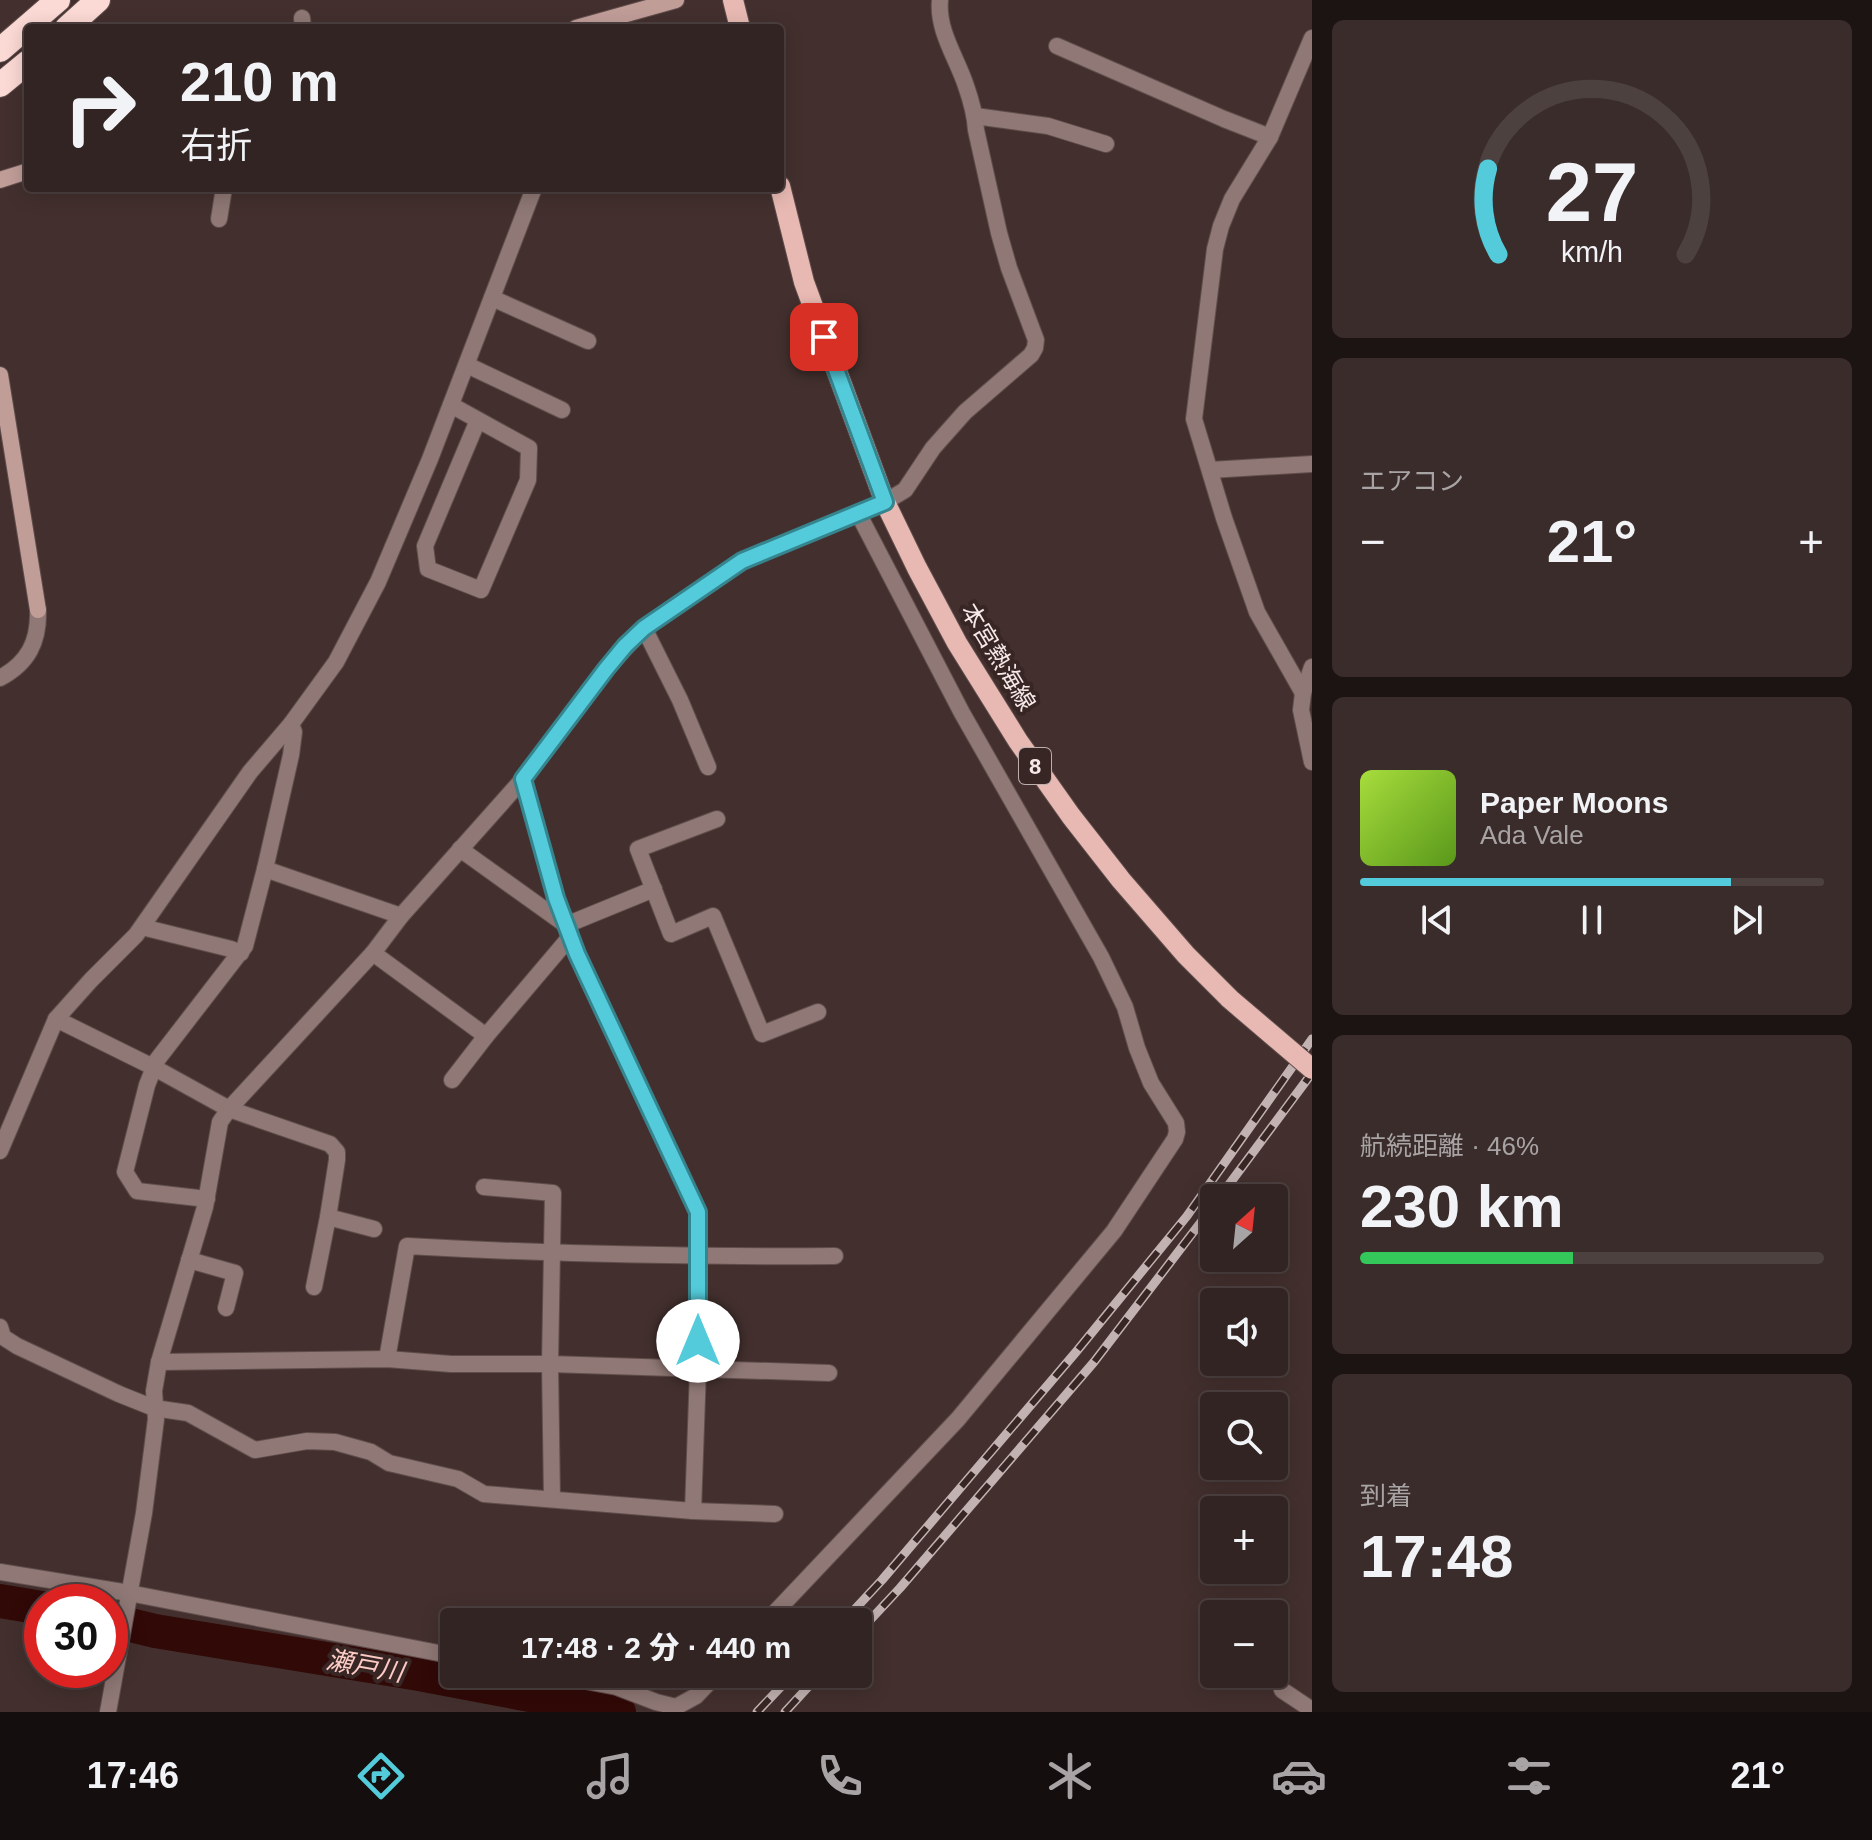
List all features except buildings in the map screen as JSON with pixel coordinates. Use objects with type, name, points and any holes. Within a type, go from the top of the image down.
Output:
[{"type":"highway","points":[[30,24],[58,0]]},
{"type":"highway","points":[[71,24],[98,0]]},
{"type":"highway","points":[[0,50],[24,29]]},
{"type":"highway","points":[[0,85],[24,65]]},
{"type":"main road","points":[[733,0],[739,24]]},
{"type":"main road","name":"本宮熱海線","points":[[782,192],[804,282],[885,502],[957,643],[1018,741],[1121,880],[1186,955],[1230,999],[1312,1069]]},
{"type":"street","points":[[590,24],[676,0]]},
{"type":"street","points":[[440,1654],[128,1598],[146,1497],[156,1419],[154,1391],[159,1362],[207,1199],[220,1122],[373,953],[401,916],[523,779],[606,669],[644,628],[742,561],[885,502],[905,490],[957,419],[1031,355],[1036,340],[999,233],[975,116],[940,16],[940,0]]},
{"type":"street","points":[[1303,693],[1257,612],[1194,419],[1215,249],[1221,226],[1232,199],[1270,137],[1312,38]]},
{"type":"street","points":[[1057,46],[1270,137]]},
{"type":"street","points":[[975,116],[1048,126],[1106,144]]},
{"type":"street","points":[[0,180],[24,172]]},
{"type":"street","points":[[219,219],[223,192]]},
{"type":"street","points":[[0,1151],[56,1019],[136,935],[250,772],[291,724],[336,662],[378,582],[467,365],[532,192]]},
{"type":"street","points":[[492,298],[588,341]]},
{"type":"street","points":[[467,365],[562,410]]},
{"type":"street","points":[[0,375],[38,610],[37,637],[31,648],[23,661],[0,678]]},
{"type":"street","points":[[451,405],[529,448],[528,480],[481,590],[428,569],[425,546],[478,420]]},
{"type":"street","points":[[1210,470],[1312,464]]},
{"type":"street","points":[[779,1608],[958,1419],[1114,1231],[1177,1132],[1176,1123],[1151,1083],[1125,1007],[1101,957],[962,713],[858,513]]},
{"type":"street","points":[[644,628],[680,700],[708,767]]},
{"type":"street","points":[[1312,667],[1301,710],[1312,762]]},
{"type":"street","points":[[207,1199],[137,1191],[125,1172],[153,1067],[245,946],[291,755],[294,732],[291,724]]},
{"type":"street","points":[[523,779],[556,898],[584,971],[698,1212],[698,1369],[693,1511]]},
{"type":"street","points":[[717,819],[638,849],[671,934],[713,916],[762,1034],[818,1012]]},
{"type":"street","points":[[460,849],[568,931]]},
{"type":"street","points":[[265,869],[401,916]]},
{"type":"street","points":[[452,1080],[568,931],[654,889]]},
{"type":"street","points":[[142,927],[241,953]]},
{"type":"street","points":[[373,953],[486,1036]]},
{"type":"street","points":[[56,1019],[229,1109],[330,1144],[337,1152],[337,1160],[314,1287]]},
{"type":"street","points":[[484,1187],[553,1193],[550,1364],[552,1499]]},
{"type":"street","points":[[328,1217],[374,1229]]},
{"type":"street","points":[[387,1359],[407,1246],[551,1254],[835,1256]]},
{"type":"street","points":[[189,1260],[235,1273],[226,1308]]},
{"type":"street","points":[[0,1327],[3,1337],[17,1346],[154,1408],[188,1413],[255,1450],[307,1441],[335,1442],[371,1452],[389,1463],[458,1479],[484,1494],[693,1511],[775,1514]]},
{"type":"street","points":[[159,1362],[387,1359],[451,1364],[829,1373]]},
{"type":"street","points":[[0,1572],[59,1584]]},
{"type":"street","points":[[108,1712],[112,1688]]},
{"type":"street","points":[[619,1688],[667,1709],[696,1696],[704,1688]]},
{"type":"street","points":[[1282,1690],[1312,1710]]},
{"type":"waterway","name":"瀬戸川","points":[[0,1601],[24,1605]]},
{"type":"waterway","name":"瀬戸川","points":[[128,1624],[619,1712]]},
{"type":"railway","points":[[856,1608],[1076,1352],[1187,1216],[1312,1039]]},
{"type":"railway","points":[[1229,1184],[1312,1073]]},
{"type":"railway","points":[[872,1618],[1094,1362],[1200,1223]]},
{"type":"railway","points":[[757,1712],[780,1688]]},
{"type":"railway","points":[[785,1712],[807,1688]]},
{"type":"route","points":[[698,1341],[698,1212],[577,954],[556,898],[523,779],[606,669],[644,628],[742,561],[885,502],[824,337]]}]
